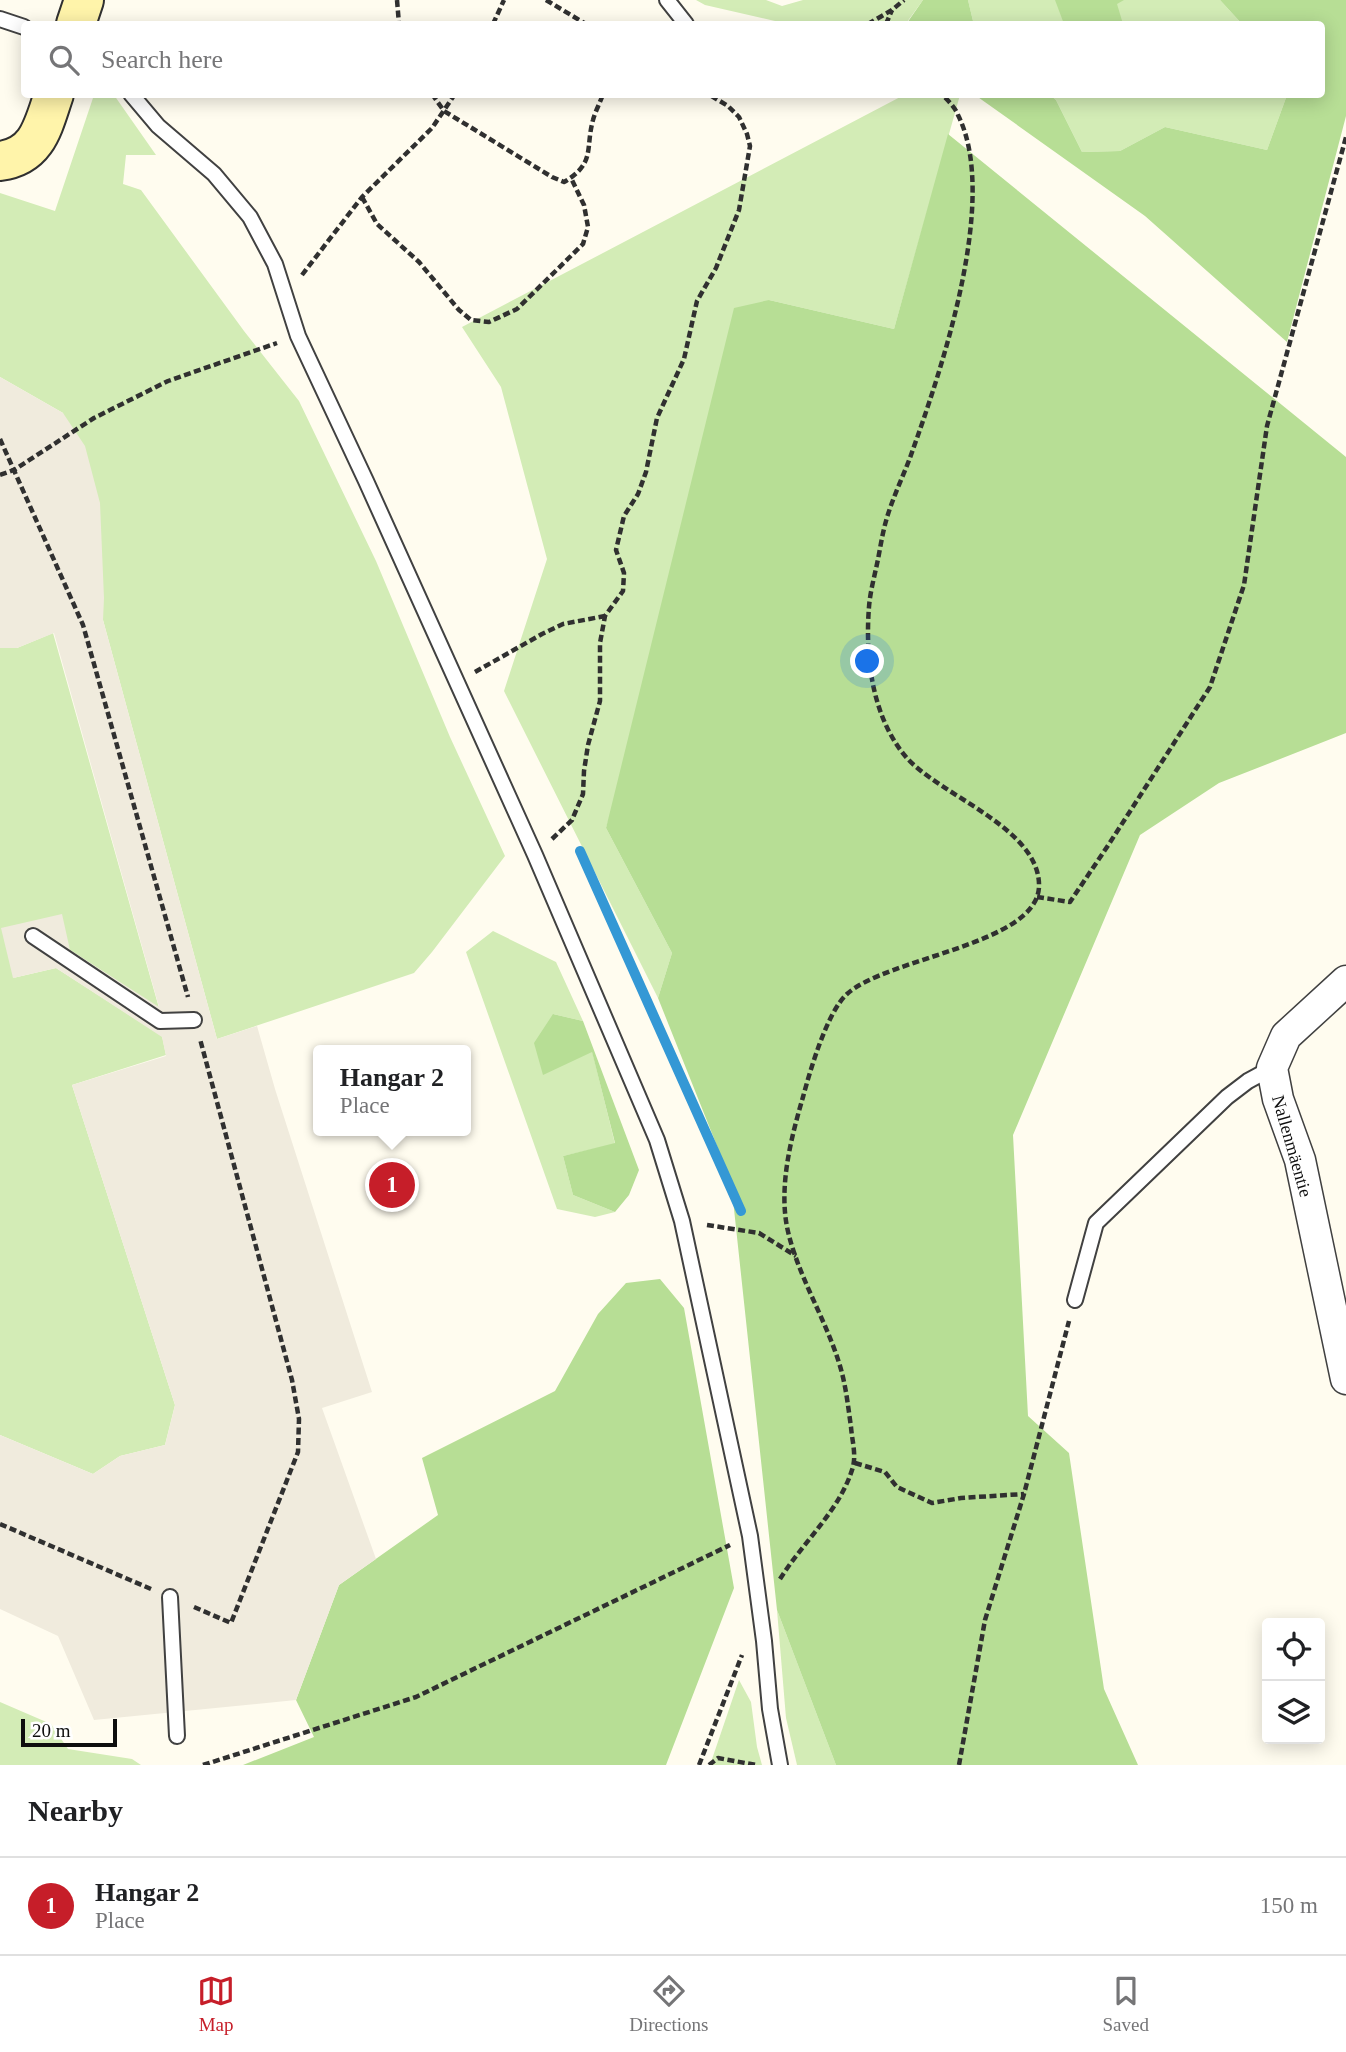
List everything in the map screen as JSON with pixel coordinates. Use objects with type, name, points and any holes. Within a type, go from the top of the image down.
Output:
[{"type":"main road","points":[[0,161],[11,160],[25,153],[35,142],[53,98]]},
{"type":"street","points":[[1272,1068],[1286,1036],[1346,981]]},
{"type":"street","name":"Nallenmäentie","points":[[1272,1068],[1278,1099],[1300,1160],[1346,1379]]},
{"type":"lane","points":[[667,0],[684,21]]},
{"type":"lane","points":[[0,19],[21,26]]},
{"type":"lane","points":[[134,98],[158,126],[214,174],[250,217],[275,264],[298,336],[535,855],[657,1140],[682,1221],[750,1536],[769,1709],[780,1765]]},
{"type":"lane","points":[[33,936],[160,1021],[194,1020]]},
{"type":"lane","points":[[1075,1300],[1096,1223],[1227,1097],[1272,1068]]},
{"type":"lane","points":[[170,1597],[177,1736]]},
{"type":"path","points":[[397,0],[398,21]]},
{"type":"path","points":[[494,21],[504,0]]},
{"type":"path","points":[[546,0],[581,21]]},
{"type":"path","points":[[873,21],[904,0]]},
{"type":"path","points":[[887,21],[892,10]]},
{"type":"path","points":[[435,98],[444,111],[564,182],[577,174],[589,156],[593,121],[602,98]]},
{"type":"path","points":[[302,275],[362,197],[432,128],[452,98]]},
{"type":"path","points":[[535,855],[572,820],[583,794],[588,745],[600,701],[600,643],[605,616],[623,591],[624,573],[616,550],[624,516],[638,494],[646,472],[657,418],[684,359],[697,301],[716,268],[739,210],[750,146],[739,117],[715,98]]},
{"type":"path","points":[[699,1765],[760,1611],[793,1558],[844,1493],[855,1463],[847,1396],[840,1365],[796,1256],[788,1229],[783,1195],[802,1098],[823,1033],[845,995],[866,982],[912,962],[989,937],[1022,918],[1035,903],[1039,888],[1037,867],[1029,851],[984,812],[937,783],[907,758],[890,732],[870,672],[869,603],[886,522],[944,354],[968,254],[972,168],[966,135],[957,110],[946,98]]},
{"type":"path","points":[[1037,897],[1070,902],[1210,687],[1244,585],[1267,426],[1346,137]]},
{"type":"path","points":[[362,197],[377,224],[419,262],[459,310],[471,320],[489,322],[517,309],[583,244],[588,227],[584,205],[571,178]]},
{"type":"path","points":[[0,475],[14,470],[94,418],[168,382],[298,336]]},
{"type":"path","points":[[0,439],[83,625],[292,1380],[299,1419],[298,1452],[231,1623],[0,1524]]},
{"type":"path","points":[[456,684],[563,624],[605,616]]},
{"type":"path","points":[[682,1221],[759,1233],[796,1256]]},
{"type":"path","points":[[959,1765],[985,1620],[1024,1494],[1075,1300]]},
{"type":"path","points":[[855,1463],[885,1472],[897,1487],[932,1503],[961,1498],[1024,1494]]},
{"type":"path","points":[[203,1765],[416,1697],[750,1536]]},
{"type":"path","points":[[709,1765],[718,1758],[757,1765]]},
{"type":"green space","points":[[696,0],[766,0],[782,6],[803,0],[923,0],[908,21],[775,21],[705,5]]},
{"type":"green space","points":[[923,0],[968,0],[973,21],[908,21]]},
{"type":"green space","points":[[968,0],[1220,0],[1239,21],[973,21]]},
{"type":"green space","points":[[1055,0],[1124,0],[1117,4],[1122,21],[1063,21]]},
{"type":"green space","points":[[1220,0],[1346,0],[1346,116],[1287,342],[1145,216],[979,98],[1054,98],[1082,152],[1120,151],[1165,127],[1267,150],[1286,98],[1325,98],[1325,21],[1239,21]]},
{"type":"green space","points":[[93,98],[116,98],[156,155],[126,155],[123,184],[141,190],[299,401],[376,561],[450,737],[505,856],[414,973],[217,1039],[103,620],[63,413],[0,377],[0,193],[55,211]]},
{"type":"green space","points":[[898,98],[959,98],[894,329],[769,300],[606,828],[672,953],[658,998],[504,691],[547,559],[501,387],[462,327]]},
{"type":"green space","points":[[1054,98],[1286,98],[1267,150],[1165,127],[1120,151],[1082,152]]},
{"type":"green space","points":[[948,134],[1346,457],[1346,733],[1219,783],[1140,835],[1013,1135],[1028,1416],[1069,1453],[1104,1689],[1138,1765],[836,1765],[777,1610],[731,1181],[658,998],[672,953],[606,828],[734,308],[769,300],[894,329]]},
{"type":"green space","points":[[53,633],[159,1008],[70,950],[13,978],[56,968],[162,1036],[166,1055],[72,1085],[175,1405],[165,1445],[120,1456],[93,1474],[0,1435],[0,648],[17,648]]},
{"type":"green space","points":[[493,931],[556,962],[583,1021],[553,1014],[592,1051],[615,1144],[563,1156],[573,1195],[615,1212],[595,1217],[557,1209],[466,952]]},
{"type":"green space","points":[[553,1014],[583,1021],[639,1170],[629,1195],[615,1212],[573,1195],[563,1156],[615,1143],[592,1052],[543,1075],[534,1043]]},
{"type":"green space","points":[[660,1279],[684,1308],[734,1588],[666,1765],[243,1765],[314,1737],[296,1700],[339,1585],[438,1515],[422,1458],[555,1391],[598,1314],[626,1283]]},
{"type":"green space","points":[[777,1610],[836,1765],[797,1765],[786,1718]]},
{"type":"green space","points":[[739,1680],[751,1702],[762,1765],[710,1765]]},
{"type":"green space","points":[[0,1702],[51,1724],[68,1749],[132,1759],[141,1765],[0,1765]]},
{"type":"shaded area","points":[[0,377],[63,413],[85,446],[100,503],[103,620],[217,1039],[257,1026],[372,1392],[322,1408],[376,1559],[339,1585],[296,1700],[94,1720],[58,1636],[0,1609],[0,1435],[93,1474],[120,1456],[165,1445],[175,1405],[72,1085],[166,1056],[162,1037],[56,968],[13,978],[1,928],[62,914],[70,950],[159,1007],[54,633],[17,648],[0,648]]},
{"type":"waterway","points":[[580,851],[741,1211]]},
{"type":"place","name":"Hangar 2","points":[[392,1185]]}]
